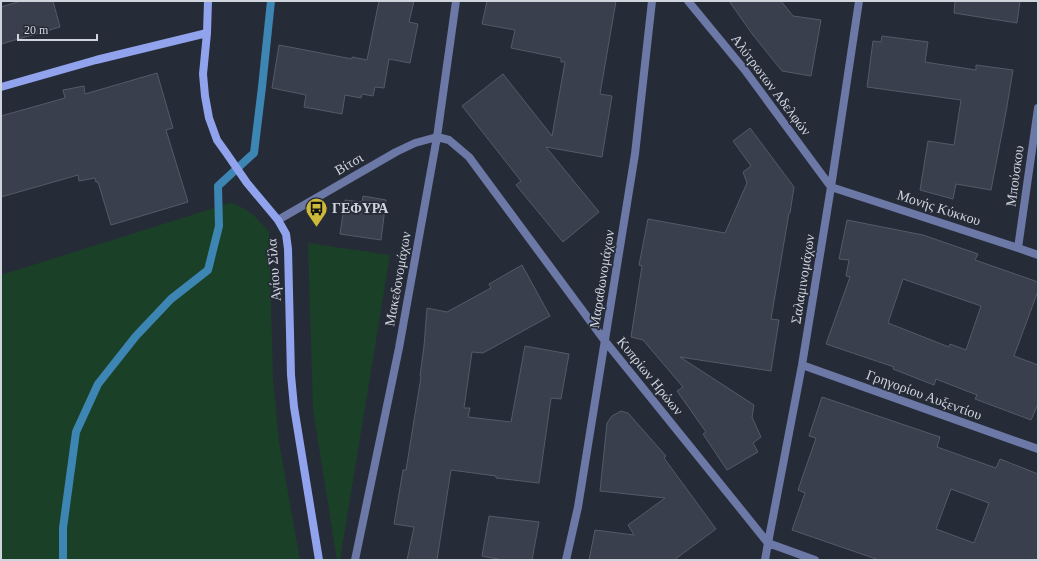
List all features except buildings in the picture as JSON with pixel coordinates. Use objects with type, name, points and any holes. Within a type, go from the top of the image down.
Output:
[{"type":"street","name":"Αγίου Σίλα","points":[[208,1],[203,74],[209,118],[217,140],[248,183],[278,220],[286,234],[288,249],[291,375],[294,407],[319,560]]},
{"type":"street","name":"Μακεδονομάχων","points":[[355,560],[399,348],[437,137],[456,1]]},
{"type":"street","name":"Μαραθωνομάχων","points":[[566,560],[578,507],[635,154],[652,1]]},
{"type":"street","name":"Αλύτρωτων Αδελφών","points":[[688,1],[744,69],[831,187]]},
{"type":"street","name":"Σαλαμινομάχων","points":[[765,560],[802,365],[859,1]]},
{"type":"street","points":[[1,87],[96,60],[207,33]]},
{"type":"street","name":"Μπούσκου","points":[[1018,248],[1038,108]]},
{"type":"street","name":"Βίτσι","points":[[278,220],[396,152],[415,143],[437,137]]},
{"type":"street","name":"Κυπρίων Ηρώων","points":[[437,137],[449,140],[469,156],[605,341],[768,543]]},
{"type":"street","name":"Μονής Κύκκου","points":[[831,187],[1038,255]]},
{"type":"street","name":"Γρηγορίου Αυξεντίου","points":[[802,365],[1038,449]]},
{"type":"street","points":[[768,543],[815,560]]},
{"type":"green space","points":[[230,203],[242,207],[257,218],[269,232],[273,378],[279,442],[300,560],[1,560],[1,275]]},
{"type":"green space","points":[[308,243],[390,255],[340,560],[337,560],[313,410]]},
{"type":"waterway","points":[[63,560],[63,528],[76,432],[98,384],[136,336],[171,299],[208,270],[219,226],[218,186],[254,153],[271,1]]},
{"type":"place","name":"ΓΕΦΥΡΑ","points":[[317,228]]}]
